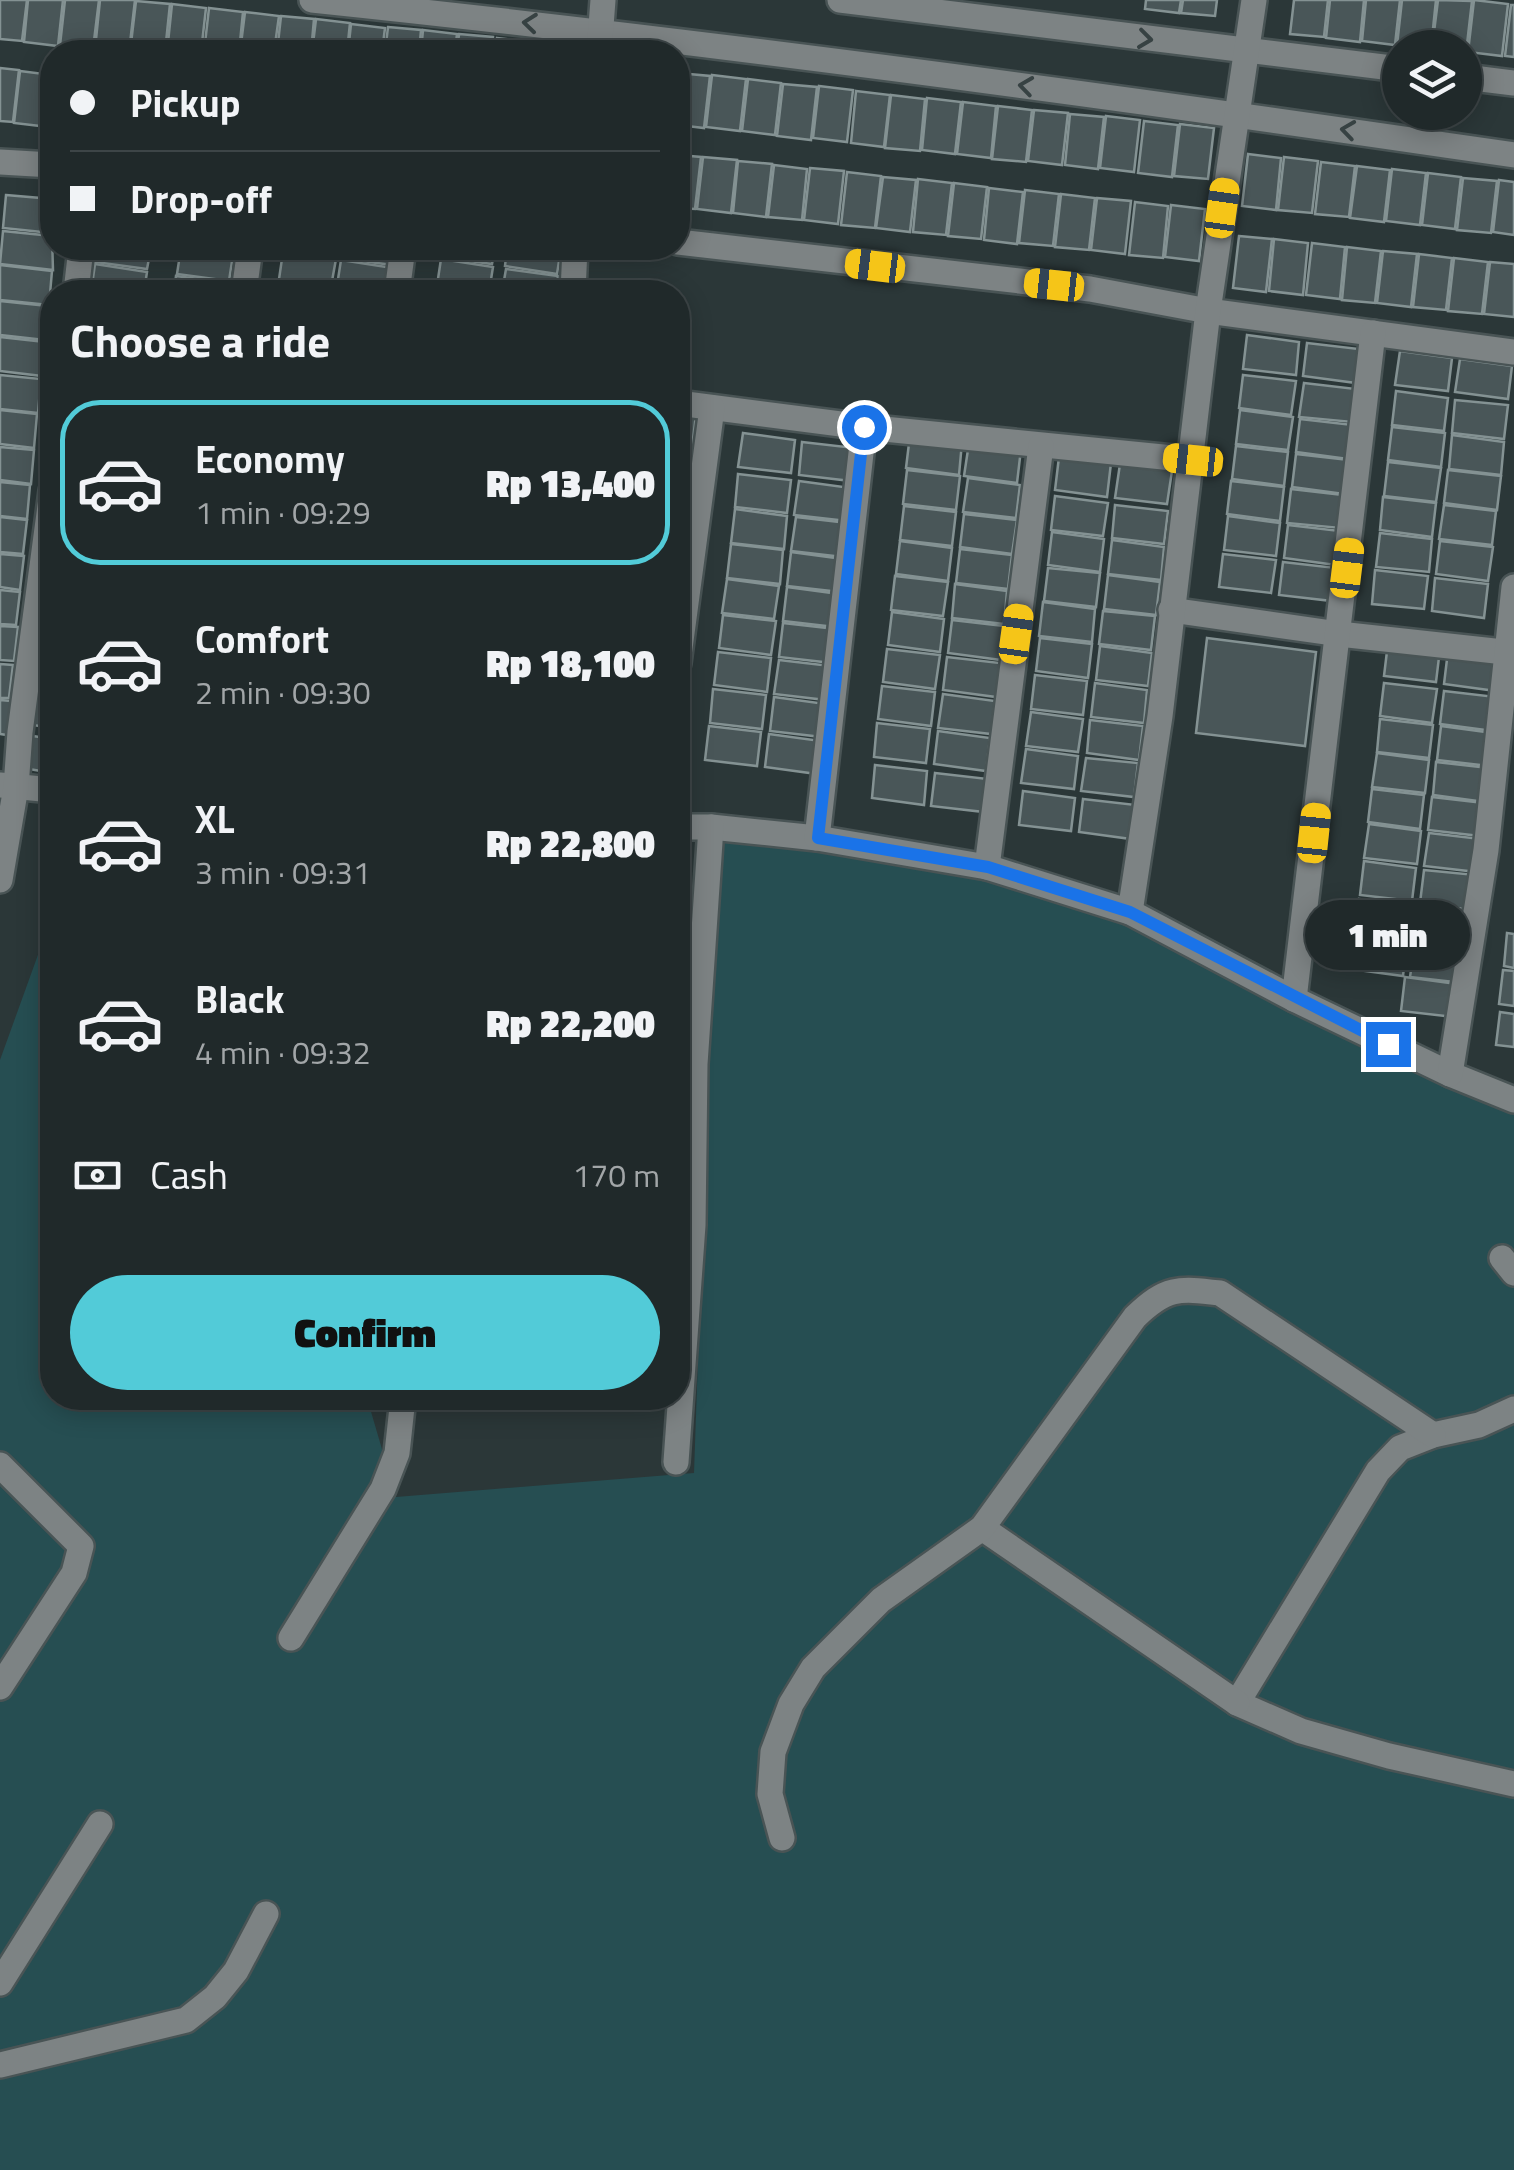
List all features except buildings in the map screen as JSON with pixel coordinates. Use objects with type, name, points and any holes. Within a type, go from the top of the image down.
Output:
[{"type":"street","points":[[312,0],[593,40]]},
{"type":"street","points":[[600,40],[603,0]]},
{"type":"street","points":[[840,0],[1382,67]]},
{"type":"street","points":[[1130,912],[1160,716],[1208,311],[1254,0]]},
{"type":"street","points":[[690,51],[1236,114],[1514,155]]},
{"type":"street","points":[[1482,79],[1514,83]]},
{"type":"street","points":[[0,162],[40,164]]},
{"type":"street","points":[[690,243],[1090,289],[1208,311],[1514,352]]},
{"type":"street","points":[[1294,999],[1373,334]]},
{"type":"street","points":[[690,405],[1193,460]]},
{"type":"street","points":[[690,572],[712,408]]},
{"type":"street","points":[[818,838],[864,427]]},
{"type":"street","points":[[988,867],[1041,446]]},
{"type":"street","points":[[0,880],[8,786],[20,732],[40,581]]},
{"type":"street","points":[[1450,1074],[1486,850],[1511,653],[1514,587]]},
{"type":"street","points":[[1171,610],[1511,653]]},
{"type":"street","points":[[8,786],[40,789]]},
{"type":"street","points":[[690,827],[818,838],[988,867],[1130,912],[1294,999],[1450,1074],[1514,1100]]},
{"type":"street","points":[[690,1026],[711,827]]},
{"type":"street","points":[[782,1838],[770,1794],[773,1752],[790,1704],[813,1668],[882,1600],[982,1528],[1135,1317],[1157,1296],[1183,1289],[1220,1293],[1433,1435]]},
{"type":"street","points":[[291,1638],[383,1489],[398,1453],[402,1410]]},
{"type":"street","points":[[676,1462],[678,1410]]},
{"type":"street","points":[[1236,1703],[1378,1471],[1400,1448],[1514,1410]]},
{"type":"street","points":[[0,1466],[81,1546],[74,1572],[0,1687]]},
{"type":"street","points":[[982,1528],[1236,1703],[1300,1731],[1514,1784]]},
{"type":"street","points":[[0,1983],[100,1824]]},
{"type":"street","points":[[0,2065],[186,2020],[216,1996],[236,1971],[266,1914]]},
{"type":"shaded area","points":[[716,839],[1067,878],[1514,1094],[1514,2170],[0,2170],[0,1060],[40,949],[40,1410],[371,1410],[396,1497],[694,1473]]},
{"type":"route","points":[[864,427],[818,838],[988,867],[1130,912],[1388,1044]]}]
